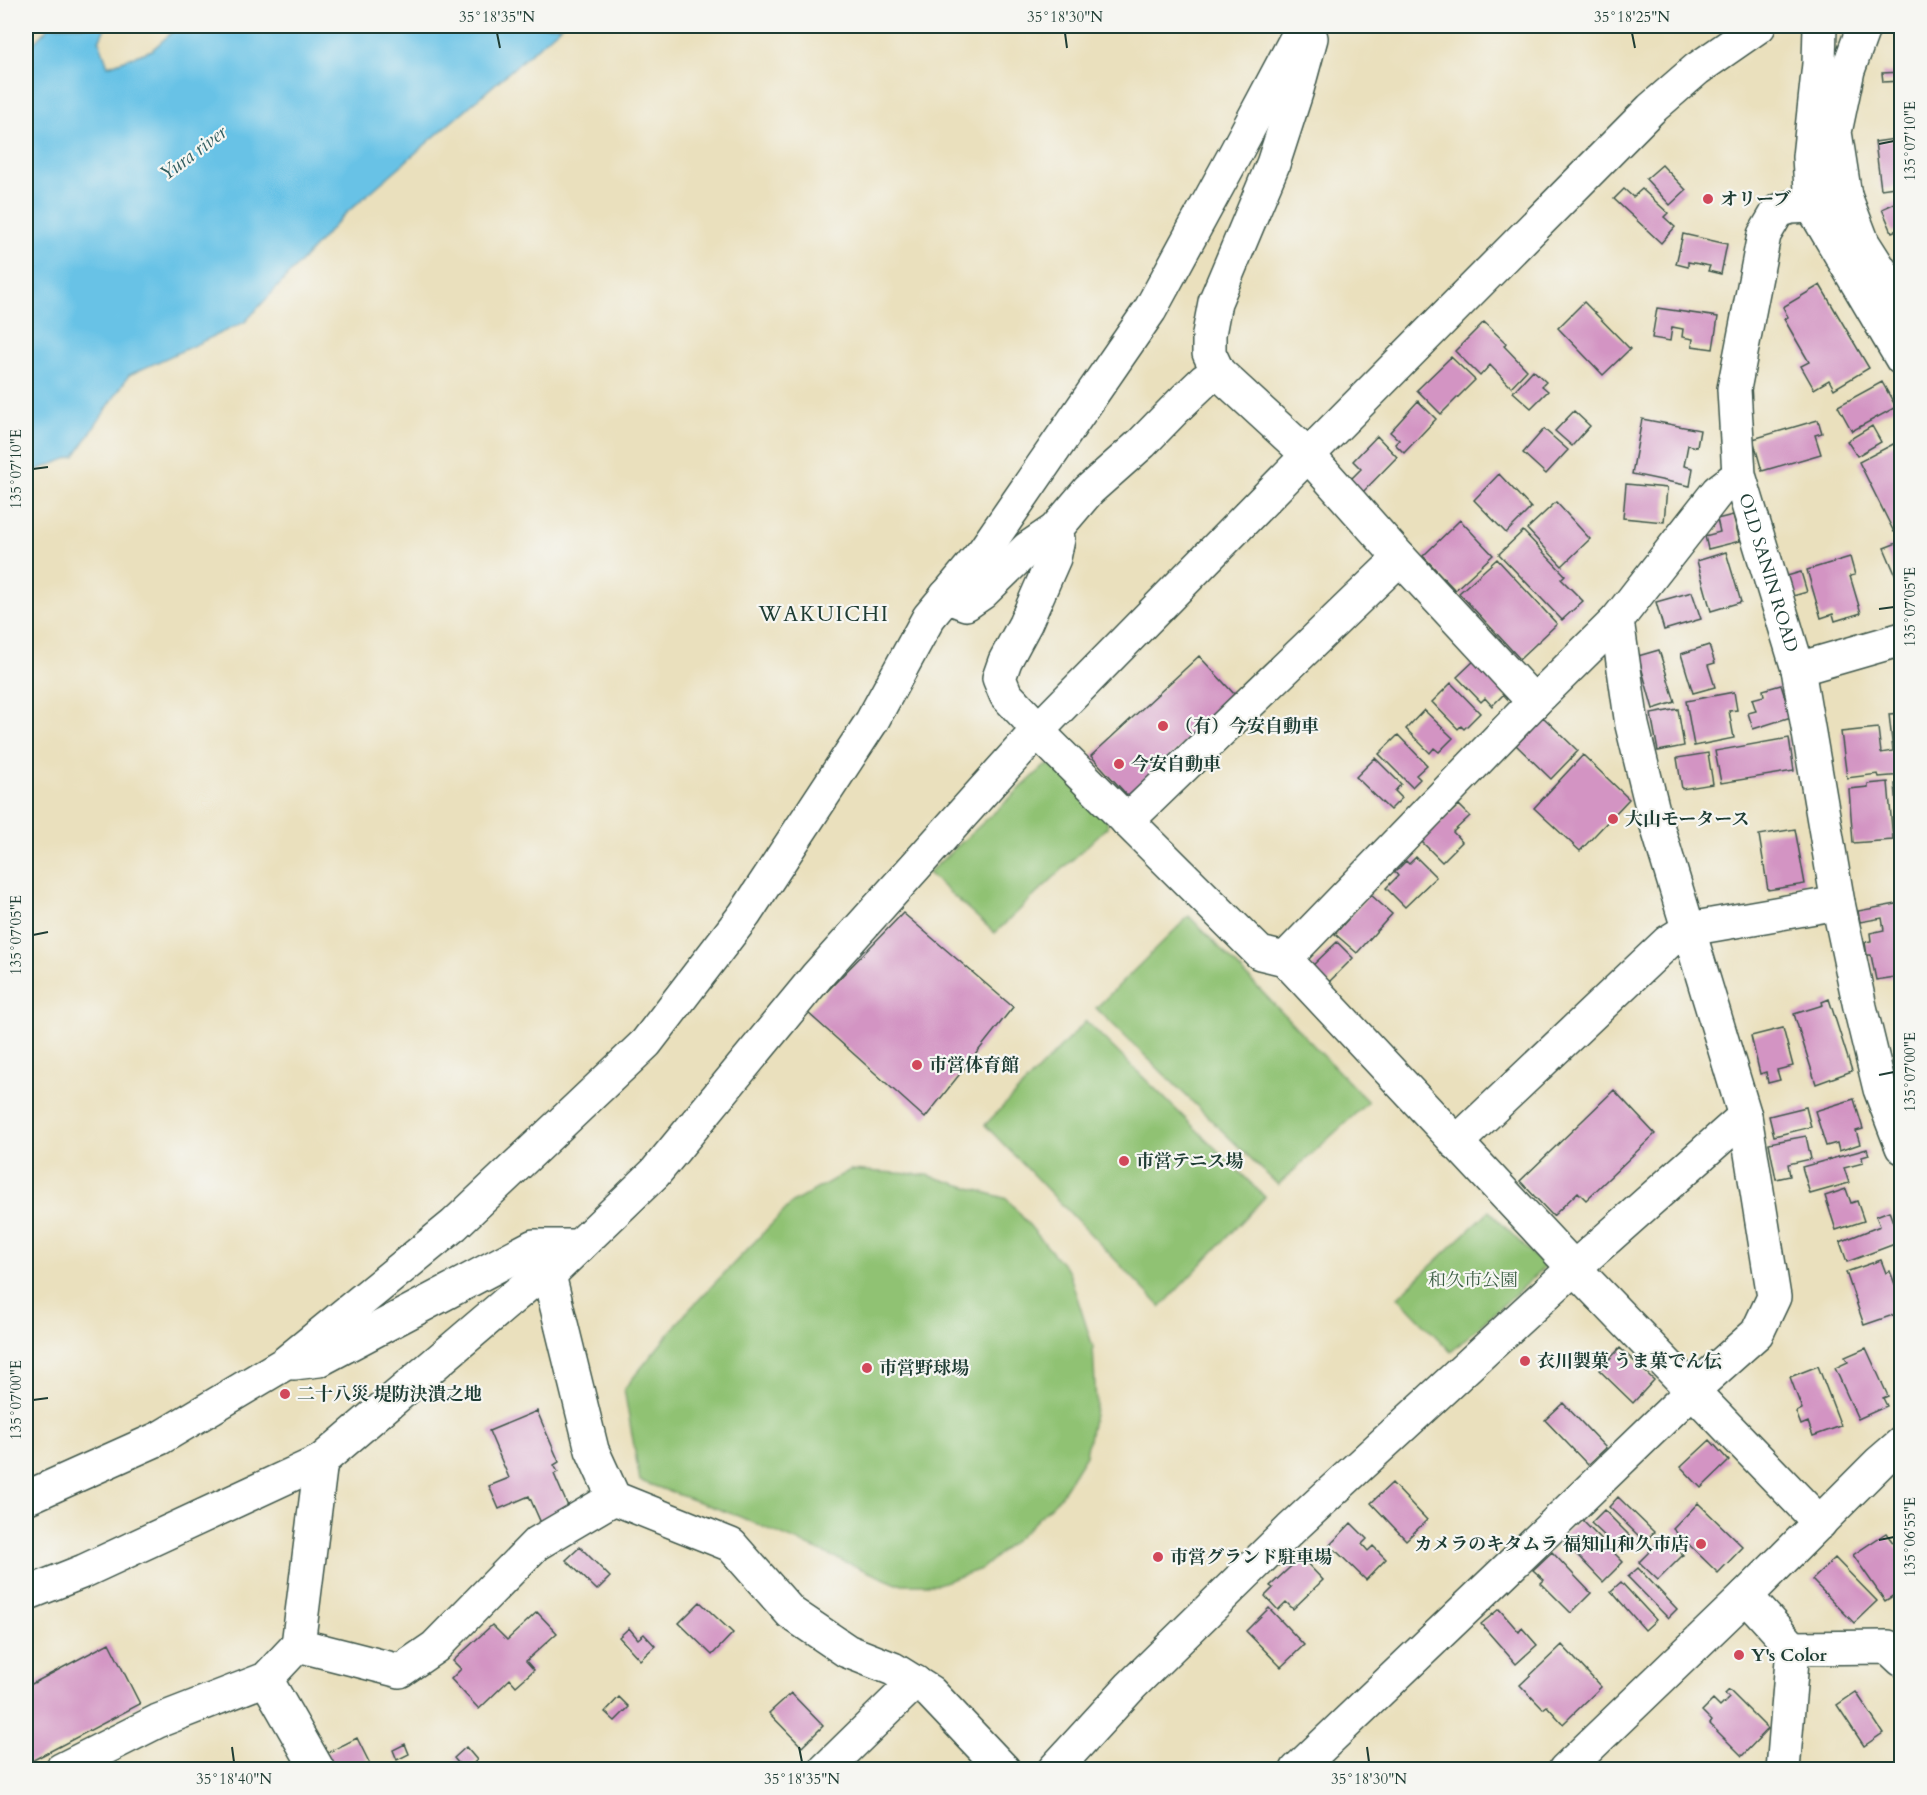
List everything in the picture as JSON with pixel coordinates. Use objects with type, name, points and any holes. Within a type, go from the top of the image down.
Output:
[{"type":"street","points":[[26,1498],[159,1438],[284,1364],[454,1225],[646,1043],[745,914],[872,721],[928,617],[984,551],[1150,310],[1303,26]]},
{"type":"street","points":[[1315,26],[1273,164],[1215,302],[1209,334],[1209,353],[1218,372],[1308,454],[1400,558],[1534,702]]},
{"type":"street","points":[[26,1594],[84,1571],[321,1461],[532,1281],[549,1275],[655,1173],[817,976],[1037,731],[1651,109],[1697,69],[1759,26]]},
{"type":"street","points":[[1820,26],[1819,64],[1809,157],[1812,207],[1902,359]]},
{"type":"street","points":[[1864,26],[1848,70],[1835,132],[1845,196],[1863,243],[1902,304]]},
{"type":"street","points":[[1812,207],[1845,196]]},
{"type":"street","name":"OLD SANIN ROAD","points":[[1812,207],[1791,207],[1778,212],[1764,236],[1734,389],[1739,475],[1798,669],[1838,903],[1880,1089],[1902,1147]]},
{"type":"street","points":[[946,596],[966,604],[982,593],[1027,549],[1055,530],[1089,490],[1142,443],[1204,381],[1218,372]]},
{"type":"street","points":[[1285,959],[1534,702],[1617,620],[1718,492],[1739,475]]},
{"type":"street","points":[[1055,530],[1058,539],[1054,558],[999,678],[1006,695],[1037,731],[1260,953],[1285,959],[1574,1268],[1820,1523]]},
{"type":"street","points":[[1127,821],[1400,558]]},
{"type":"street","points":[[1297,1770],[1693,1390],[1756,1333],[1774,1298],[1745,1116],[1655,819],[1632,725],[1617,620]]},
{"type":"street","points":[[1798,669],[1902,639]]},
{"type":"street","points":[[1456,1143],[1668,942],[1689,929],[1838,903]]},
{"type":"street","points":[[1054,1770],[1131,1686],[1290,1530],[1574,1268],[1745,1116]]},
{"type":"street","points":[[284,1364],[319,1360],[534,1246],[579,1246]]},
{"type":"street","points":[[549,1275],[592,1450],[614,1498],[731,1545],[791,1613],[847,1652],[893,1669],[930,1692],[1004,1770]]},
{"type":"street","points":[[1565,1770],[1902,1443]]},
{"type":"street","points":[[62,1770],[158,1721],[267,1679],[298,1645],[321,1461]]},
{"type":"street","points":[[298,1645],[400,1671],[435,1647],[536,1544],[614,1498]]},
{"type":"street","points":[[1746,1596],[1793,1648],[1783,1770]]},
{"type":"street","points":[[1793,1648],[1888,1647],[1902,1660]]},
{"type":"street","points":[[267,1679],[318,1770]]},
{"type":"street","points":[[825,1770],[915,1682]]},
{"type":"green space","points":[[1052,765],[1106,817],[1108,826],[995,933],[928,873],[1045,766]]},
{"type":"green space","name":"市営テニス場","points":[[1189,916],[1368,1102],[1278,1185],[1096,1008]]},
{"type":"green space","name":"市営テニス場","points":[[1086,1021],[1265,1197],[1161,1307],[985,1125]]},
{"type":"green space","name":"市営野球場","points":[[850,1170],[927,1175],[1007,1199],[1069,1272],[1093,1347],[1096,1404],[1086,1455],[1059,1498],[981,1569],[938,1584],[897,1584],[738,1516],[640,1481],[624,1389],[686,1313],[792,1203]]},
{"type":"green space","name":"和久市公園","points":[[1489,1211],[1545,1267],[1451,1352],[1398,1297]]},
{"type":"water","name":"Yura river","points":[[48,26],[106,26],[99,41],[108,66],[152,50],[179,26],[562,26],[344,215],[245,322],[129,375],[75,456],[26,474],[26,51]]},
{"type":"building","points":[[1902,72],[1902,81],[1883,82],[1882,73]]},
{"type":"building","points":[[1902,138],[1902,186],[1881,189],[1875,142]]},
{"type":"building","points":[[1662,165],[1686,190],[1670,205],[1646,179]]},
{"type":"building","points":[[1624,189],[1633,197],[1642,189],[1668,213],[1664,217],[1675,227],[1661,243],[1614,199]]},
{"type":"building","points":[[1902,200],[1902,228],[1892,232],[1882,209]]},
{"type":"building","points":[[1683,234],[1727,244],[1721,274],[1708,271],[1710,266],[1688,262],[1688,267],[1676,264]]},
{"type":"building","points":[[1820,285],[1869,368],[1834,389],[1829,380],[1814,389],[1801,366],[1809,362],[1784,319],[1788,317],[1783,307]]},
{"type":"building","points":[[1584,302],[1630,349],[1603,375],[1558,328]]},
{"type":"building","points":[[1657,308],[1718,317],[1713,349],[1692,346],[1693,339],[1682,337],[1683,329],[1672,327],[1670,341],[1652,338]]},
{"type":"building","points":[[1484,322],[1506,343],[1504,346],[1527,370],[1511,387],[1490,365],[1480,376],[1455,351]]},
{"type":"building","points":[[1451,357],[1475,380],[1441,414],[1417,390]]},
{"type":"building","points":[[1533,370],[1546,382],[1542,386],[1548,391],[1531,408],[1513,392]]},
{"type":"building","points":[[1882,382],[1896,407],[1852,431],[1838,406]]},
{"type":"building","points":[[1418,401],[1436,419],[1404,453],[1395,444],[1399,440],[1390,432]]},
{"type":"building","points":[[1574,411],[1590,426],[1572,446],[1555,431]]},
{"type":"building","points":[[1642,419],[1700,430],[1697,447],[1688,445],[1684,466],[1693,468],[1690,486],[1632,474]]},
{"type":"building","points":[[1818,420],[1822,433],[1815,435],[1821,454],[1762,471],[1753,439]]},
{"type":"building","points":[[1872,426],[1881,442],[1857,456],[1847,441]]},
{"type":"building","points":[[1544,429],[1568,450],[1546,474],[1523,453]]},
{"type":"building","points":[[1377,436],[1397,457],[1361,494],[1349,481],[1361,469],[1353,461]]},
{"type":"building","points":[[1899,441],[1902,445],[1902,528],[1894,532],[1859,462]]},
{"type":"building","points":[[1499,474],[1531,508],[1506,533],[1474,500]]},
{"type":"building","points":[[1626,484],[1667,488],[1664,522],[1623,518]]},
{"type":"building","points":[[1556,502],[1590,539],[1562,566],[1527,529]]},
{"type":"building","points":[[1733,515],[1740,541],[1708,549],[1705,536],[1720,532],[1717,519]]},
{"type":"building","points":[[1460,520],[1493,555],[1455,590],[1423,556]]},
{"type":"building","points":[[1523,531],[1565,575],[1561,579],[1583,601],[1562,620],[1499,554]]},
{"type":"building","points":[[1902,541],[1902,582],[1899,583],[1884,548]]},
{"type":"building","points":[[1726,552],[1741,602],[1711,611],[1697,561]]},
{"type":"building","points":[[1850,557],[1855,575],[1850,576],[1861,613],[1835,621],[1833,614],[1821,618],[1807,570]]},
{"type":"building","points":[[1497,559],[1557,624],[1520,659],[1459,593]]},
{"type":"building","points":[[1801,572],[1807,592],[1793,596],[1787,576]]},
{"type":"building","points":[[1692,592],[1701,619],[1664,630],[1656,602]]},
{"type":"building","points":[[1709,645],[1715,663],[1708,665],[1715,687],[1693,693],[1681,654]]},
{"type":"building","points":[[1659,650],[1675,702],[1653,709],[1638,656]]},
{"type":"building","name":"（有）今安自動車","points":[[1199,656],[1236,696],[1128,796],[1091,756]]},
{"type":"building","points":[[1477,658],[1508,690],[1492,706],[1485,698],[1481,702],[1457,677]]},
{"type":"building","points":[[1451,683],[1480,713],[1464,729],[1461,726],[1458,729],[1432,702]]},
{"type":"building","points":[[1781,685],[1791,717],[1753,729],[1748,713],[1756,711],[1752,699],[1764,696],[1763,690]]},
{"type":"building","points":[[1734,692],[1737,710],[1729,711],[1734,738],[1694,746],[1686,701]]},
{"type":"building","points":[[1678,709],[1684,746],[1658,751],[1651,714]]},
{"type":"building","points":[[1424,710],[1453,738],[1439,752],[1434,748],[1430,753],[1406,729]]},
{"type":"building","points":[[1902,713],[1902,775],[1879,777],[1878,774],[1847,778],[1841,732],[1878,728],[1881,753],[1893,751],[1889,714]]},
{"type":"building","points":[[1543,717],[1578,751],[1551,779],[1516,745]]},
{"type":"building","points":[[1398,735],[1427,765],[1416,775],[1420,779],[1412,787],[1379,754]]},
{"type":"building","points":[[1789,738],[1794,771],[1721,783],[1715,751]]},
{"type":"building","points":[[1708,753],[1713,784],[1682,789],[1677,758]]},
{"type":"building","points":[[1583,755],[1629,799],[1580,851],[1534,808]]},
{"type":"building","points":[[1375,758],[1401,784],[1395,791],[1402,798],[1390,810],[1356,777]]},
{"type":"building","points":[[1888,782],[1893,840],[1853,843],[1849,789]]},
{"type":"building","points":[[1902,783],[1902,807],[1897,807],[1895,784]]},
{"type":"building","points":[[1459,805],[1470,816],[1453,832],[1462,842],[1442,862],[1421,841]]},
{"type":"building","points":[[1795,829],[1805,884],[1768,890],[1759,835]]},
{"type":"building","points":[[1416,857],[1436,877],[1405,907],[1386,888],[1398,876],[1395,872],[1406,861],[1409,864]]},
{"type":"building","points":[[1370,894],[1392,914],[1357,953],[1335,934]]},
{"type":"building","points":[[1902,903],[1902,976],[1876,980],[1871,955],[1867,955],[1865,942],[1871,941],[1870,933],[1884,930],[1882,918],[1860,922],[1858,911]]},
{"type":"building","name":"市営体育館","points":[[903,913],[1013,1007],[925,1118],[807,1012]]},
{"type":"building","points":[[1337,942],[1353,958],[1327,984],[1311,967]]},
{"type":"building","points":[[1829,999],[1852,1071],[1816,1084],[1794,1014],[1823,1005],[1822,1002]]},
{"type":"building","points":[[1783,1028],[1793,1066],[1777,1070],[1780,1080],[1768,1083],[1766,1072],[1760,1074],[1751,1036]]},
{"type":"building","points":[[1614,1090],[1655,1134],[1586,1200],[1578,1192],[1553,1216],[1520,1181]]},
{"type":"building","points":[[1854,1099],[1863,1129],[1856,1131],[1860,1144],[1839,1151],[1837,1143],[1826,1146],[1815,1111]]},
{"type":"building","points":[[1806,1107],[1811,1127],[1774,1136],[1769,1116]]},
{"type":"building","points":[[1806,1136],[1811,1159],[1788,1164],[1790,1176],[1776,1179],[1769,1143]]},
{"type":"building","points":[[1867,1149],[1869,1155],[1862,1157],[1863,1163],[1844,1168],[1849,1183],[1810,1194],[1802,1167]]},
{"type":"building","points":[[1846,1189],[1851,1203],[1857,1201],[1864,1221],[1836,1230],[1825,1196]]},
{"type":"building","points":[[1889,1211],[1900,1242],[1847,1262],[1840,1242],[1880,1226],[1876,1216]]},
{"type":"building","points":[[1881,1260],[1886,1273],[1890,1271],[1902,1303],[1902,1312],[1864,1325],[1846,1272]]},
{"type":"building","points":[[1620,1348],[1654,1380],[1633,1403],[1599,1370]]},
{"type":"building","points":[[1866,1348],[1888,1396],[1883,1398],[1887,1406],[1858,1419],[1835,1368],[1848,1362],[1845,1357]]},
{"type":"building","points":[[1818,1366],[1841,1426],[1813,1436],[1808,1422],[1801,1425],[1796,1412],[1802,1409],[1790,1377]]},
{"type":"building","points":[[1563,1403],[1606,1448],[1588,1465],[1545,1420]]},
{"type":"building","points":[[537,1411],[559,1462],[554,1465],[558,1472],[554,1474],[570,1511],[541,1523],[529,1496],[499,1509],[489,1486],[509,1478],[489,1431]]},
{"type":"building","points":[[1710,1440],[1729,1461],[1701,1488],[1681,1467]]},
{"type":"building","points":[[1392,1483],[1427,1520],[1406,1540],[1371,1503]]},
{"type":"building","points":[[1618,1497],[1654,1532],[1645,1542],[1609,1507]]},
{"type":"building","points":[[1698,1503],[1743,1547],[1718,1573],[1673,1529]]},
{"type":"building","points":[[1604,1510],[1635,1541],[1623,1553],[1591,1523]]},
{"type":"building","points":[[1581,1519],[1623,1562],[1603,1582],[1561,1538]]},
{"type":"building","points":[[1351,1523],[1367,1539],[1362,1544],[1368,1551],[1373,1546],[1386,1559],[1366,1580],[1330,1545]]},
{"type":"building","points":[[1886,1533],[1902,1555],[1902,1590],[1885,1601],[1853,1555]]},
{"type":"building","points":[[1665,1536],[1683,1555],[1658,1580],[1639,1562]]},
{"type":"building","points":[[580,1547],[610,1577],[597,1590],[566,1560]]},
{"type":"building","points":[[1552,1552],[1591,1593],[1571,1613],[1541,1583],[1544,1580],[1533,1570]]},
{"type":"building","points":[[1301,1557],[1323,1580],[1293,1609],[1286,1602],[1278,1610],[1265,1596],[1273,1588],[1270,1586]]},
{"type":"building","points":[[1835,1558],[1877,1601],[1854,1623],[1812,1580]]},
{"type":"building","points":[[1638,1568],[1677,1609],[1668,1618],[1628,1577]]},
{"type":"building","points":[[1621,1582],[1656,1620],[1645,1630],[1611,1591]]},
{"type":"building","points":[[700,1602],[733,1633],[712,1655],[679,1623]]},
{"type":"building","points":[[1269,1608],[1304,1645],[1281,1667],[1246,1631]]},
{"type":"building","points":[[1499,1609],[1519,1632],[1522,1628],[1537,1645],[1516,1664],[1481,1624]]},
{"type":"building","points":[[537,1612],[557,1633],[526,1661],[534,1670],[516,1686],[510,1679],[479,1709],[451,1679],[461,1669],[453,1661],[492,1625],[507,1640]]},
{"type":"building","points":[[629,1628],[638,1639],[644,1634],[655,1646],[640,1660],[619,1637]]},
{"type":"building","points":[[109,1643],[140,1704],[26,1764],[26,1687]]},
{"type":"building","points":[[1562,1645],[1601,1687],[1563,1724],[1547,1706],[1543,1709],[1520,1685]]},
{"type":"building","points":[[1729,1690],[1768,1729],[1742,1756],[1710,1724],[1712,1721],[1702,1711],[1713,1700],[1720,1707],[1729,1698],[1725,1694]]},
{"type":"building","points":[[1856,1692],[1883,1733],[1864,1746],[1837,1705]]},
{"type":"building","points":[[791,1693],[823,1726],[802,1747],[769,1713]]},
{"type":"building","points":[[619,1697],[629,1707],[615,1721],[605,1712]]},
{"type":"building","points":[[357,1738],[373,1770],[328,1770],[321,1756]]},
{"type":"building","points":[[405,1744],[409,1754],[397,1760],[393,1750]]},
{"type":"building","points":[[466,1747],[477,1760],[467,1770],[464,1770],[454,1758]]},
{"type":"building","points":[[1330,1761],[1338,1770],[1320,1770]]},
{"type":"place","name":"オリーブ","points":[[1708,199]]},
{"type":"place","name":"（有）今安自動車","points":[[1163,726]]},
{"type":"place","name":"今安自動車","points":[[1119,764]]},
{"type":"place","name":"大山モータース","points":[[1613,819]]},
{"type":"place","name":"市営体育館","points":[[917,1065]]},
{"type":"place","name":"市営テニス場","points":[[1124,1161]]},
{"type":"place","name":"衣川製菓 うま菓でん伝","points":[[1525,1361]]},
{"type":"place","name":"市営野球場","points":[[867,1368]]},
{"type":"place","name":"二十八災 堤防決潰之地","points":[[285,1394]]},
{"type":"place","name":"カメラのキタムラ 福知山和久市店","points":[[1701,1544]]},
{"type":"place","name":"市営グランド駐車場","points":[[1158,1557]]},
{"type":"place","name":"Y's Color","points":[[1739,1655]]},
{"type":"district","name":"WAKUICHI","points":[[824,614]]}]
